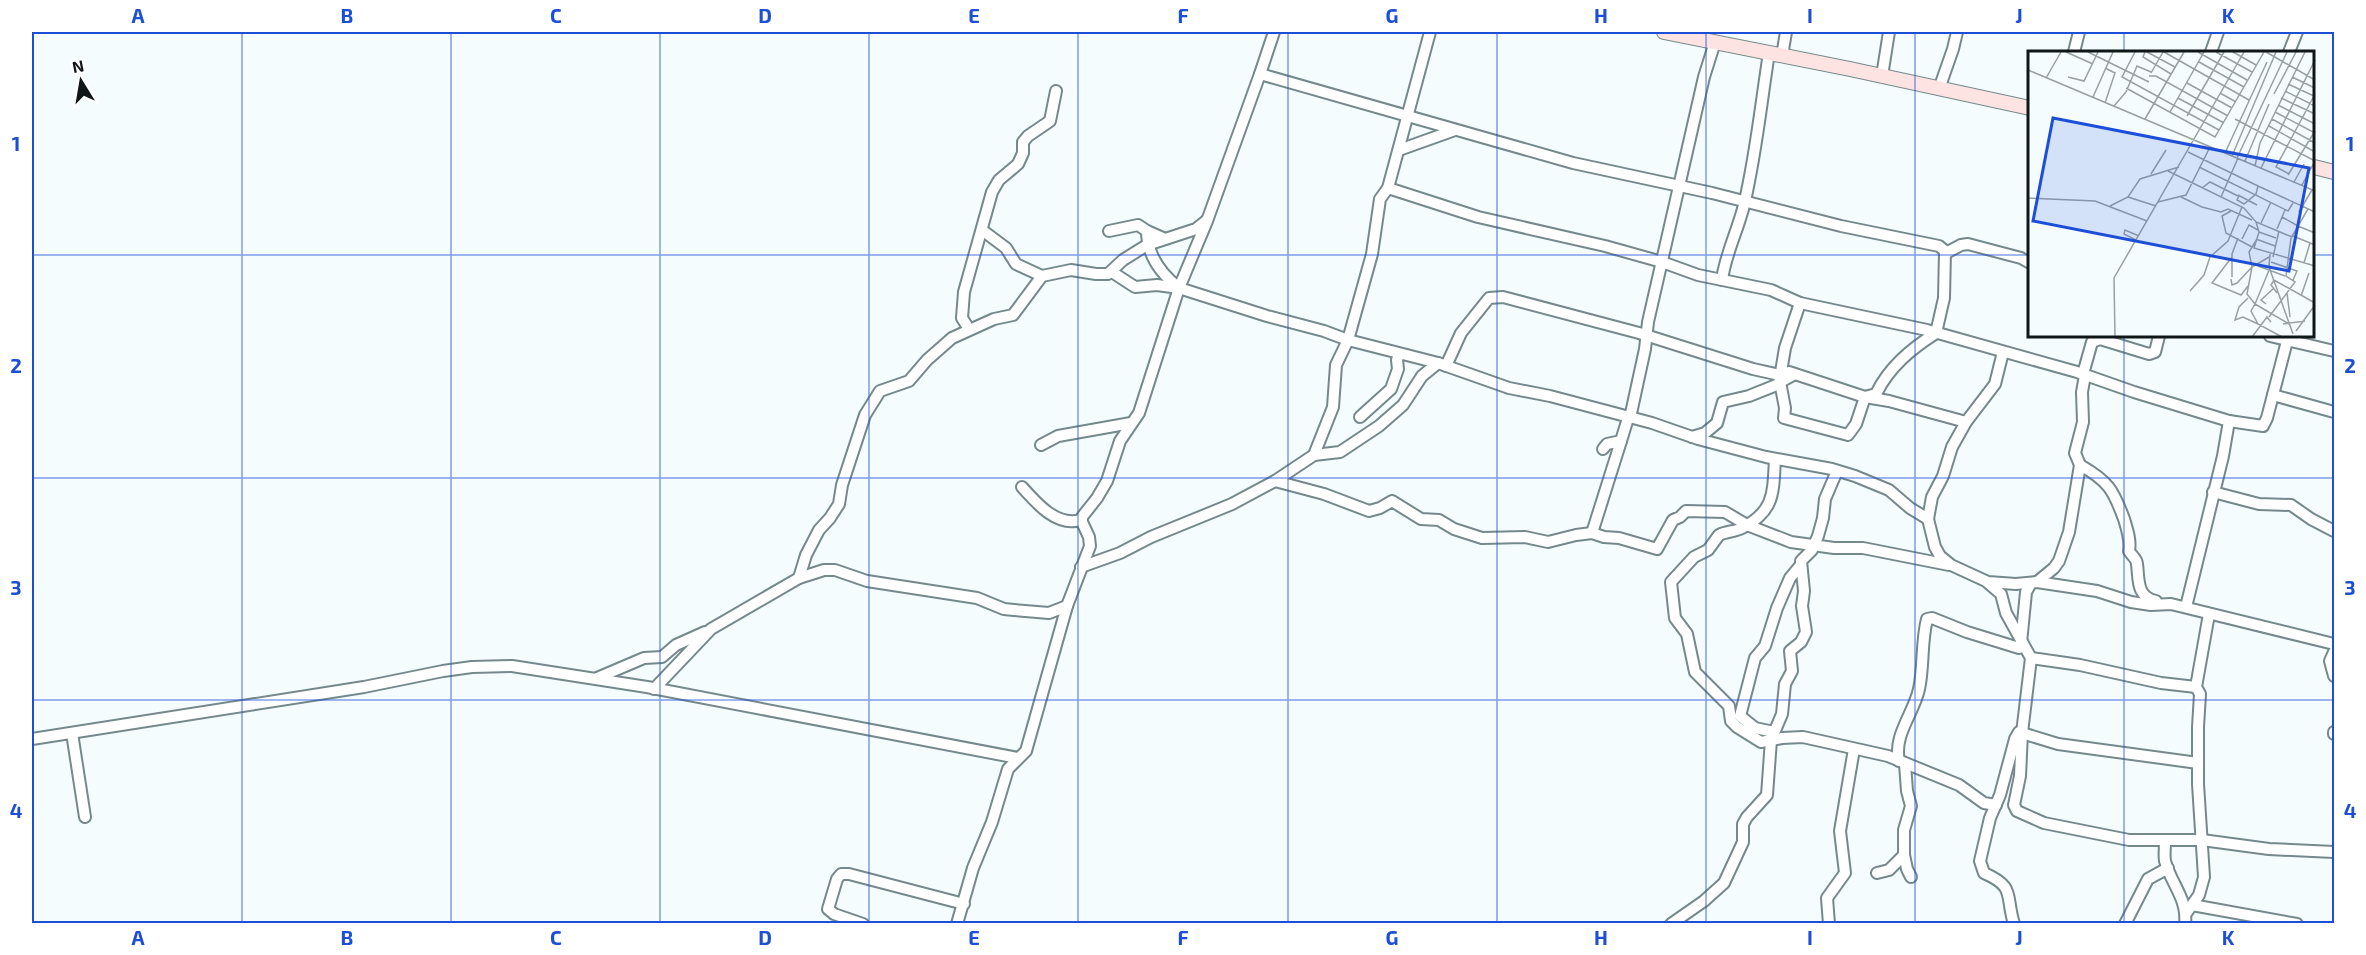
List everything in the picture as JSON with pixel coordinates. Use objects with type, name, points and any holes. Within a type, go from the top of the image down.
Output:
[{"type":"main road","points":[[1664,32],[1711,38],[1775,55],[2028,108]]},
{"type":"main road","points":[[2315,168],[2334,172]]},
{"type":"street","points":[[1022,487],[1035,502],[1064,522],[1071,523],[1082,520],[1107,481],[1117,448],[1139,413],[1146,396],[1179,288],[1207,220],[1274,32]]},
{"type":"street","points":[[1314,455],[1333,407],[1336,365],[1348,340],[1372,255],[1380,199],[1388,188],[1430,32]]},
{"type":"street","points":[[1722,280],[1745,201],[1775,55],[1786,32]]},
{"type":"street","points":[[1882,76],[1889,32]]},
{"type":"street","points":[[1939,89],[1957,32]]},
{"type":"street","points":[[2074,51],[2079,32]]},
{"type":"street","points":[[2211,51],[2218,32]]},
{"type":"street","points":[[2289,51],[2297,32]]},
{"type":"street","points":[[1592,533],[1629,418],[1711,38]]},
{"type":"street","points":[[1260,74],[1573,162],[1745,201],[1840,226],[1939,246],[1946,253],[1944,298],[1936,333],[1889,370],[1875,394],[1865,397]]},
{"type":"street","points":[[969,329],[962,318],[964,292],[992,192],[999,180],[1022,158],[1023,142],[1034,130],[1048,124],[1056,91]]},
{"type":"street","points":[[1399,150],[1456,129]]},
{"type":"street","points":[[1388,188],[1479,217],[1605,246],[1698,275],[1771,290],[1800,303],[1936,333],[2084,374],[2229,421],[2263,426],[2287,340]]},
{"type":"street","points":[[1112,272],[1123,260],[1147,245],[1196,229],[1207,220]]},
{"type":"street","points":[[1109,231],[1138,225],[1164,238]]},
{"type":"street","points":[[982,230],[1006,248],[1016,264],[1042,276],[1071,270],[1096,274],[1112,272],[1135,287],[1157,285],[1179,288],[1348,340],[1442,365],[1509,387],[1550,396],[1775,459],[1838,471],[1889,490],[1910,508],[1928,519]]},
{"type":"street","points":[[1147,231],[1147,245],[1155,264],[1179,288]]},
{"type":"street","points":[[1946,253],[1960,245],[1968,244],[2028,262]]},
{"type":"street","points":[[799,578],[806,555],[819,530],[839,504],[842,485],[865,415],[875,398],[884,388],[898,386],[909,381],[946,342],[994,319],[1014,315],[1042,276]]},
{"type":"street","points":[[1081,567],[1120,553],[1151,537],[1232,504],[1275,481],[1314,455],[1340,452],[1379,426],[1402,405],[1428,369],[1442,365],[1461,333],[1490,297],[1503,297],[1530,303],[1753,369],[1827,383],[1865,397],[1890,401],[1966,422]]},
{"type":"street","points":[[1692,437],[1705,433],[1717,423],[1723,402],[1777,386],[1793,320],[1800,303]]},
{"type":"street","points":[[1911,877],[1904,855],[1904,830],[1911,806],[1898,758],[1899,741],[1919,690],[1928,618],[2017,648],[2021,643],[2026,592],[2034,582],[2054,568],[2059,561],[2069,532],[2080,465],[2075,453],[2083,422],[2084,374],[2092,342],[2100,339],[2149,354],[2155,352],[2158,338]]},
{"type":"street","points":[[2279,338],[2334,351]]},
{"type":"street","points":[[1951,565],[1937,552],[1928,519],[1932,496],[1943,476],[1952,447],[1966,422],[1995,384],[2003,352]]},
{"type":"street","points":[[1360,417],[1391,389],[1400,354]]},
{"type":"street","points":[[1781,375],[1785,420],[1846,436],[1856,424],[1865,397]]},
{"type":"street","points":[[2273,394],[2334,412]]},
{"type":"street","points":[[2186,607],[2229,421]]},
{"type":"street","points":[[1041,445],[1058,436],[1131,423]]},
{"type":"street","points":[[1603,449],[1607,444],[1621,441]]},
{"type":"street","points":[[1773,736],[1765,742],[1758,741],[1737,727],[1731,721],[1729,706],[1695,672],[1687,634],[1675,618],[1671,592],[1672,579],[1694,556],[1708,550],[1719,535],[1739,530],[1764,513],[1771,502],[1775,459]]},
{"type":"street","points":[[2080,465],[2095,474],[2116,495],[2130,541],[2129,551],[2136,560],[2143,596],[2334,644]]},
{"type":"street","points":[[1838,471],[1825,499],[1823,518],[1815,545],[1790,578],[1776,608],[1765,646],[1755,658],[1740,716],[1755,728],[1773,736],[1803,738],[1898,758],[1951,782],[1984,803],[1996,805]]},
{"type":"street","points":[[1275,481],[1324,494],[1369,510],[1374,510],[1392,501],[1420,519],[1439,520],[1455,529],[1482,538],[1526,537],[1548,542],[1592,533],[1657,549],[1672,521],[1680,518],[1686,511],[1725,512],[1747,525],[1791,542],[1834,548],[1863,548],[1951,565],[1988,582],[2001,594],[2006,613],[2031,658],[2022,730],[2020,776],[2014,805],[2017,811],[2048,824],[2129,840],[2165,842],[2202,840],[2269,849],[2334,852]]},
{"type":"street","points":[[2213,492],[2259,504],[2291,505],[2334,531]]},
{"type":"street","points":[[957,924],[1008,768],[1026,751],[1067,606],[1090,542],[1082,520]]},
{"type":"street","points":[[1671,924],[1704,901],[1724,883],[1743,842],[1743,824],[1767,795],[1773,736],[1782,714],[1785,684],[1792,671],[1790,651],[1801,642],[1806,632],[1800,566]]},
{"type":"street","points":[[597,678],[644,658],[662,657],[676,645],[711,629],[813,572],[835,570],[867,581],[977,598],[1004,609],[1049,613],[1067,606]]},
{"type":"street","points":[[1988,582],[2034,582],[2097,591],[2131,602],[2151,605],[2171,604]]},
{"type":"street","points":[[2185,924],[2189,908],[2199,895],[2204,877],[2198,803],[2200,694],[2196,687],[2209,614]]},
{"type":"street","points":[[654,689],[711,629]]},
{"type":"street","points":[[2316,640],[2333,655],[2334,676]]},
{"type":"street","points":[[2031,658],[2079,665],[2161,683],[2196,687]]},
{"type":"street","points":[[32,739],[364,687],[472,667],[522,667],[597,678],[1018,758]]},
{"type":"street","points":[[2022,730],[2058,744],[2198,763]]},
{"type":"street","points":[[2014,924],[2006,886],[1981,869],[1980,861],[1990,818],[2015,739],[2022,730]]},
{"type":"street","points":[[72,733],[85,818]]},
{"type":"street","points":[[1829,924],[1827,898],[1846,870],[1840,831],[1854,749]]},
{"type":"street","points":[[2165,842],[2164,857],[2189,908],[2252,914],[2297,924]]},
{"type":"street","points":[[1877,873],[1889,870],[1904,855]]},
{"type":"street","points":[[2125,924],[2148,879],[2168,868]]},
{"type":"street","points":[[863,924],[834,914],[828,909],[837,879],[841,874],[849,874],[964,904]]}]
